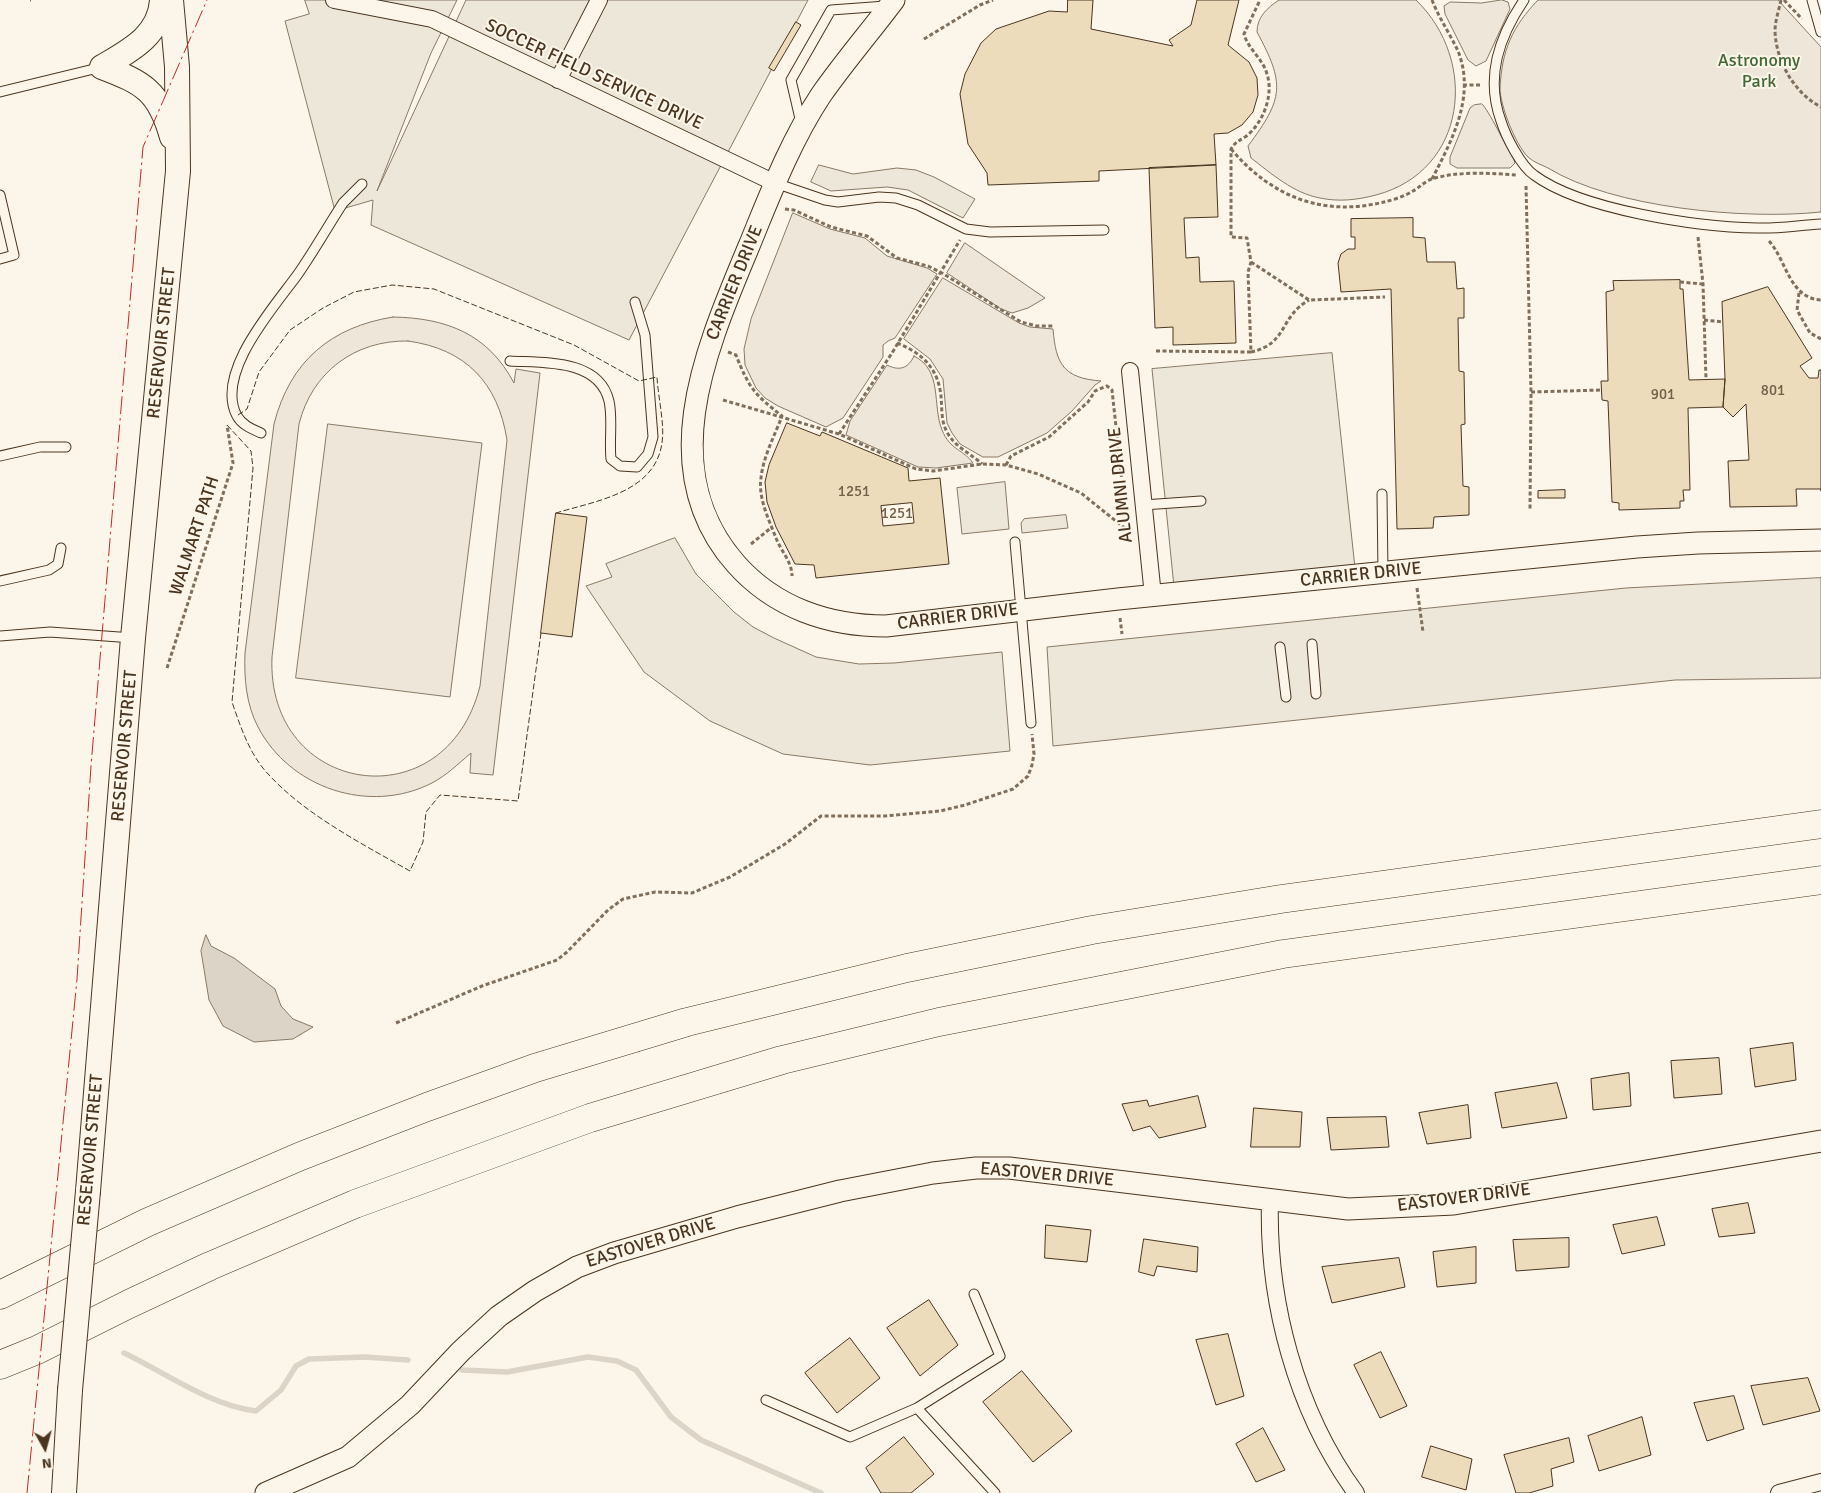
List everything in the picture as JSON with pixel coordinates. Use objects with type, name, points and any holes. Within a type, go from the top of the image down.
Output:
[{"type":"highway","points":[[2,1293],[148,1222],[301,1156],[526,1071],[687,1022],[1002,947],[1204,910],[1821,824]]},
{"type":"highway","points":[[0,1365],[37,1350],[149,1294],[355,1204],[590,1118],[782,1060],[938,1022],[1283,954],[1821,880]]},
{"type":"highway","points":[[0,1380],[37,1350]]},
{"type":"main road","points":[[102,67],[135,48],[146,38],[156,24],[162,0]]},
{"type":"main road","name":"RESERVOIR STREET","points":[[64,1493],[70,1390],[133,638],[170,266],[178,161],[177,68],[171,0]]},
{"type":"main road","points":[[102,67],[132,79],[154,95],[161,106],[169,126],[178,161]]},
{"type":"street","name":"SOCCER FIELD SERVICE DRIVE","points":[[334,0],[432,19],[775,183]]},
{"type":"street","points":[[558,80],[599,0]]},
{"type":"street","name":"CARRIER DRIVE","points":[[892,3],[822,95],[775,183],[714,329],[695,409],[692,444],[693,473],[703,511],[731,559],[760,587],[783,602],[825,620],[858,626],[886,626],[1153,596],[1667,544],[1821,540]]},
{"type":"street","name":"ALUMNI DRIVE","points":[[1130,371],[1153,596]]},
{"type":"street","name":"EASTOVER DRIVE","points":[[266,1493],[354,1453],[410,1405],[461,1351],[499,1316],[534,1291],[586,1264],[737,1217],[840,1192],[933,1173],[976,1168],[1009,1168],[1348,1209],[1454,1204],[1821,1141]]},
{"type":"street","points":[[1270,1200],[1274,1276],[1292,1360],[1316,1422],[1356,1493]]},
{"type":"street","points":[[1779,1493],[1821,1482]]},
{"type":"lane","points":[[1524,0],[1500,45],[1495,62],[1494,84],[1495,100],[1502,127],[1529,177],[1556,189],[1594,202],[1697,224],[1758,228],[1821,224]]},
{"type":"lane","points":[[1812,0],[1821,32]]},
{"type":"lane","points":[[803,128],[791,80],[831,10],[892,3]]},
{"type":"lane","points":[[0,92],[102,67]]},
{"type":"lane","points":[[775,183],[825,200],[838,202],[879,197],[896,198],[918,205],[966,229],[990,232],[1104,230]]},
{"type":"lane","points":[[261,434],[248,427],[237,416],[232,388],[241,357],[343,203],[362,184]]},
{"type":"lane","points":[[0,195],[14,255],[0,259]]},
{"type":"lane","points":[[510,361],[564,364],[588,373],[604,385],[609,403],[611,459],[620,466],[637,467],[648,454],[653,437],[645,335],[635,302]]},
{"type":"lane","points":[[0,456],[40,447],[66,447]]},
{"type":"lane","points":[[1382,494],[1383,573]]},
{"type":"lane","points":[[1143,506],[1201,501]]},
{"type":"lane","points":[[1015,542],[1031,724]]},
{"type":"lane","points":[[0,581],[49,570],[58,564],[62,548]]},
{"type":"lane","points":[[0,636],[50,632],[133,638]]},
{"type":"lane","points":[[1312,644],[1316,694]]},
{"type":"lane","points":[[1280,647],[1286,697]]},
{"type":"lane","points":[[766,1400],[850,1437],[917,1408],[1000,1356],[974,1294]]},
{"type":"lane","points":[[917,1408],[995,1493]]},
{"type":"path","points":[[924,39],[980,4],[993,0]]},
{"type":"path","points":[[1251,352],[1248,272],[1252,262],[1248,238],[1231,238],[1231,149],[1236,142],[1245,137],[1254,127],[1268,102],[1267,74],[1246,42],[1244,34],[1260,0]]},
{"type":"path","points":[[1431,179],[1458,124],[1463,85],[1462,67],[1458,53],[1432,0]]},
{"type":"path","points":[[1781,0],[1775,30],[1783,68],[1809,101],[1821,107]]},
{"type":"path","points":[[1463,85],[1494,84]]},
{"type":"path","points":[[1231,149],[1247,168],[1297,200],[1328,208],[1384,202],[1410,193],[1431,179],[1490,172],[1529,177],[1530,510]]},
{"type":"path","points":[[783,209],[794,210],[831,227],[867,236],[897,258],[928,266],[942,273],[1021,322],[1037,326],[1053,326]]},
{"type":"path","points":[[1697,224],[1703,284],[1706,379]]},
{"type":"path","points":[[1758,228],[1774,246],[1799,293],[1798,310],[1810,333],[1821,339]]},
{"type":"path","points":[[839,434],[942,273],[966,229]]},
{"type":"path","points":[[1252,262],[1309,300]]},
{"type":"path","points":[[1680,282],[1703,284]]},
{"type":"path","points":[[1799,293],[1811,300],[1821,300]]},
{"type":"path","points":[[1156,352],[1251,352],[1265,349],[1279,337],[1291,313],[1309,300],[1385,297]]},
{"type":"path","points":[[1704,320],[1723,322]]},
{"type":"path","points":[[897,343],[926,360],[933,369],[938,379],[945,428],[956,446],[982,464]]},
{"type":"path","points":[[727,352],[736,355],[744,379],[755,395],[782,416]]},
{"type":"path","points":[[1006,465],[1011,456],[1049,437],[1088,402],[1095,390],[1108,386],[1112,390],[1122,483]]},
{"type":"path","points":[[1531,392],[1601,390]]},
{"type":"path","points":[[723,400],[839,434],[916,469],[933,471],[982,464],[1006,465],[1058,481],[1082,493],[1127,530]]},
{"type":"path","name":"WALMART PATH","points":[[167,668],[232,463],[226,426],[237,416]]},
{"type":"path","points":[[782,416],[760,478],[766,510],[792,568],[792,576]]},
{"type":"path","points":[[1126,520],[1128,539]]},
{"type":"path","points":[[751,544],[772,527]]},
{"type":"path","points":[[1417,587],[1423,632]]},
{"type":"path","points":[[1120,618],[1122,634]]},
{"type":"path","points":[[396,1023],[482,986],[557,960],[608,910],[623,899],[655,892],[692,893],[730,877],[785,844],[821,816],[885,816],[940,811],[1014,789],[1028,776],[1032,765],[1034,754],[1031,724]]},
{"type":"green space","points":[[1279,0],[1416,0],[1436,25],[1449,53],[1455,82],[1454,111],[1445,139],[1430,163],[1406,182],[1376,195],[1348,200],[1334,200],[1310,196],[1301,192],[1251,158],[1248,146],[1269,115],[1274,103],[1276,90],[1276,78],[1257,32],[1257,27],[1264,13]]},
{"type":"green space","points":[[1502,0],[1508,2],[1510,9],[1486,61],[1476,66],[1468,60],[1445,14],[1444,6],[1450,2],[1481,3]]},
{"type":"green space","name":"Astronomy Park","points":[[1538,0],[1778,0],[1821,47],[1821,212],[1755,214],[1718,212],[1643,202],[1607,193],[1575,182],[1530,159],[1518,143],[1509,124],[1500,88],[1503,62],[1510,40],[1521,20]]},
{"type":"green space","points":[[1482,104],[1493,120],[1514,160],[1515,163],[1510,168],[1457,168],[1450,164],[1450,157],[1470,108],[1474,105]]},
{"type":"green space","points":[[793,213],[830,229],[865,238],[887,256],[927,268],[937,274],[895,338],[883,345],[883,357],[843,418],[826,427],[778,406],[765,398],[756,388],[745,365],[744,349],[751,319]]},
{"type":"green space","points":[[965,243],[1045,298],[1028,308],[1012,313],[1001,309],[947,273]]},
{"type":"green space","points":[[943,278],[1019,323],[1030,327],[1053,329],[1056,351],[1064,367],[1078,377],[1101,381],[1047,433],[998,457],[983,457],[960,444],[947,423],[943,379],[930,359],[904,339]]},
{"type":"green space","points":[[393,317],[413,318],[448,325],[479,341],[492,352],[504,366],[514,383],[516,369],[540,373],[493,775],[470,773],[471,753],[448,773],[432,783],[408,792],[383,796],[358,795],[333,790],[311,780],[290,766],[272,748],[258,727],[248,700],[245,672],[245,653],[274,424],[281,402],[302,365],[316,351],[350,329]],"holes":[[[408,341],[429,345],[447,352],[476,372],[496,402],[503,420],[507,440],[480,686],[461,730],[432,759],[398,774],[361,775],[326,763],[297,739],[278,704],[272,657],[299,424],[305,405],[314,389],[338,363],[354,353],[370,346],[389,342]]]},
{"type":"green space","points":[[914,356],[923,362],[933,379],[939,420],[945,437],[973,463],[936,468],[918,467],[846,435],[850,421],[887,365],[903,368],[909,364]]},
{"type":"green space","points":[[328,424],[482,443],[450,697],[296,678]]},
{"type":"shaded area","points":[[305,0],[457,0],[431,53],[377,191],[466,0],[808,0],[629,340],[371,225],[373,200],[335,211],[285,21],[309,14]]},
{"type":"shaded area","points":[[819,165],[853,174],[897,168],[916,170],[934,177],[975,199],[963,218],[908,190],[887,187],[831,191],[811,182]]},
{"type":"shaded area","points":[[1332,353],[1355,568],[1174,587],[1152,369]]},
{"type":"shaded area","points":[[1005,482],[1009,529],[962,534],[957,488]]},
{"type":"shaded area","points":[[1066,515],[1068,528],[1022,533],[1021,523],[1024,519]]},
{"type":"shaded area","points":[[675,538],[696,574],[734,612],[753,627],[816,657],[859,664],[894,663],[1002,652],[1010,751],[870,765],[783,754],[710,721],[644,672],[586,586],[612,577],[606,564]]},
{"type":"shaded area","points":[[1821,578],[1821,678],[1675,680],[1053,746],[1047,647],[1626,588]]},
{"type":"shaded area","points":[[206,935],[211,946],[234,958],[275,989],[281,1006],[293,1019],[313,1027],[293,1039],[254,1042],[223,1026],[209,1000],[201,951]]},
{"type":"building","points":[[1068,0],[1093,0],[1091,29],[1173,46],[1169,40],[1191,25],[1197,0],[1239,0],[1228,45],[1249,62],[1257,78],[1258,95],[1253,112],[1242,125],[1228,133],[1214,134],[1216,165],[1099,171],[1099,181],[988,185],[987,173],[968,144],[960,94],[965,74],[981,43],[996,29],[1049,11],[1067,12]]},
{"type":"building","points":[[796,22],[801,25],[774,71],[769,68]]},
{"type":"building","points":[[1216,165],[1218,217],[1184,218],[1186,258],[1199,257],[1200,282],[1234,281],[1236,343],[1173,345],[1173,327],[1155,328],[1149,168]]},
{"type":"building","points":[[1413,218],[1413,237],[1425,238],[1427,262],[1455,262],[1457,289],[1464,288],[1464,318],[1458,318],[1459,371],[1464,372],[1465,424],[1461,425],[1463,486],[1469,487],[1469,515],[1434,517],[1433,528],[1397,529],[1391,289],[1341,292],[1338,263],[1341,254],[1348,249],[1355,249],[1355,237],[1351,237],[1351,219]]},
{"type":"building","points":[[1680,280],[1680,289],[1683,289],[1689,380],[1725,379],[1723,407],[1688,408],[1690,490],[1683,490],[1684,501],[1680,501],[1680,508],[1619,510],[1619,503],[1612,502],[1608,401],[1602,400],[1601,381],[1608,381],[1606,292],[1614,290],[1613,281]]},
{"type":"building","points":[[1768,287],[1812,358],[1800,366],[1809,378],[1818,378],[1819,370],[1821,370],[1821,489],[1796,489],[1797,506],[1730,507],[1728,461],[1749,460],[1746,404],[1733,417],[1723,407],[1725,379],[1722,302]]},
{"type":"building","points":[[787,423],[820,436],[822,432],[908,468],[909,481],[940,478],[949,564],[816,578],[814,565],[795,564],[776,527],[767,502],[765,482],[769,465]]},
{"type":"building","points":[[1565,490],[1565,498],[1538,498],[1538,491]]},
{"type":"building","points":[[912,503],[914,523],[883,526],[881,506]]},
{"type":"building","points":[[556,513],[587,517],[572,637],[541,633]]},
{"type":"building","points":[[1793,1043],[1796,1080],[1755,1087],[1750,1049]]},
{"type":"building","points":[[1719,1058],[1722,1094],[1674,1098],[1671,1061]]},
{"type":"building","points":[[1629,1073],[1631,1106],[1593,1110],[1591,1079]]},
{"type":"building","points":[[1557,1083],[1567,1118],[1502,1128],[1495,1093]]},
{"type":"building","points":[[1198,1096],[1206,1127],[1159,1138],[1150,1126],[1133,1131],[1122,1104],[1147,1100],[1149,1106]]},
{"type":"building","points":[[1468,1105],[1471,1138],[1427,1144],[1419,1113]]},
{"type":"building","points":[[1254,1108],[1302,1112],[1300,1147],[1251,1147]]},
{"type":"building","points":[[1386,1117],[1389,1147],[1331,1150],[1327,1118]]},
{"type":"building","points":[[1748,1203],[1755,1233],[1719,1237],[1712,1209]]},
{"type":"building","points":[[1657,1217],[1665,1245],[1622,1254],[1613,1225]]},
{"type":"building","points":[[1046,1225],[1091,1230],[1087,1262],[1045,1258]]},
{"type":"building","points":[[1569,1238],[1569,1267],[1516,1271],[1513,1240]]},
{"type":"building","points":[[1144,1239],[1198,1247],[1197,1272],[1157,1266],[1154,1276],[1139,1272]]},
{"type":"building","points":[[1476,1247],[1476,1283],[1437,1287],[1433,1252]]},
{"type":"building","points":[[1399,1258],[1405,1287],[1332,1303],[1322,1267]]},
{"type":"building","points":[[929,1300],[958,1345],[920,1376],[887,1328]]},
{"type":"building","points":[[1228,1334],[1244,1396],[1216,1405],[1196,1340]]},
{"type":"building","points":[[850,1338],[880,1378],[837,1413],[805,1373]]},
{"type":"building","points":[[1381,1352],[1407,1406],[1380,1418],[1354,1365]]},
{"type":"building","points":[[1022,1371],[1072,1431],[1033,1462],[983,1402]]},
{"type":"building","points":[[1808,1378],[1820,1411],[1763,1425],[1751,1386]]},
{"type":"building","points":[[1734,1396],[1744,1429],[1707,1441],[1694,1403]]},
{"type":"building","points":[[1642,1417],[1651,1455],[1599,1471],[1588,1436]]},
{"type":"building","points":[[1263,1428],[1285,1470],[1256,1482],[1236,1444]]},
{"type":"building","points":[[904,1437],[934,1474],[911,1493],[881,1493],[866,1468]]},
{"type":"building","points":[[1569,1438],[1574,1462],[1551,1469],[1553,1486],[1529,1493],[1516,1493],[1504,1455]]},
{"type":"building","points":[[1431,1446],[1472,1459],[1466,1490],[1422,1477]]},
{"type":"waterway","points":[[124,1353],[205,1395],[239,1408],[256,1411],[281,1390],[296,1366],[309,1359],[365,1357],[408,1360]]},
{"type":"waterway","points":[[462,1370],[507,1372],[588,1357],[617,1361],[636,1370],[671,1417],[701,1440],[821,1493]]},
{"type":"fence","points":[[238,415],[247,409],[259,372],[290,330],[323,308],[354,292],[392,285],[434,289],[574,345],[639,381],[657,377],[663,436],[657,460],[648,473],[636,484],[605,499],[556,513]]},
{"type":"fence","points":[[227,425],[251,451],[253,468],[232,702],[247,741],[263,768],[284,790],[301,804],[336,828],[410,871],[423,842],[426,812],[440,795],[518,801],[541,633]]},
{"type":"power","points":[[27,1493],[77,979],[91,766],[143,147],[207,0]]}]
